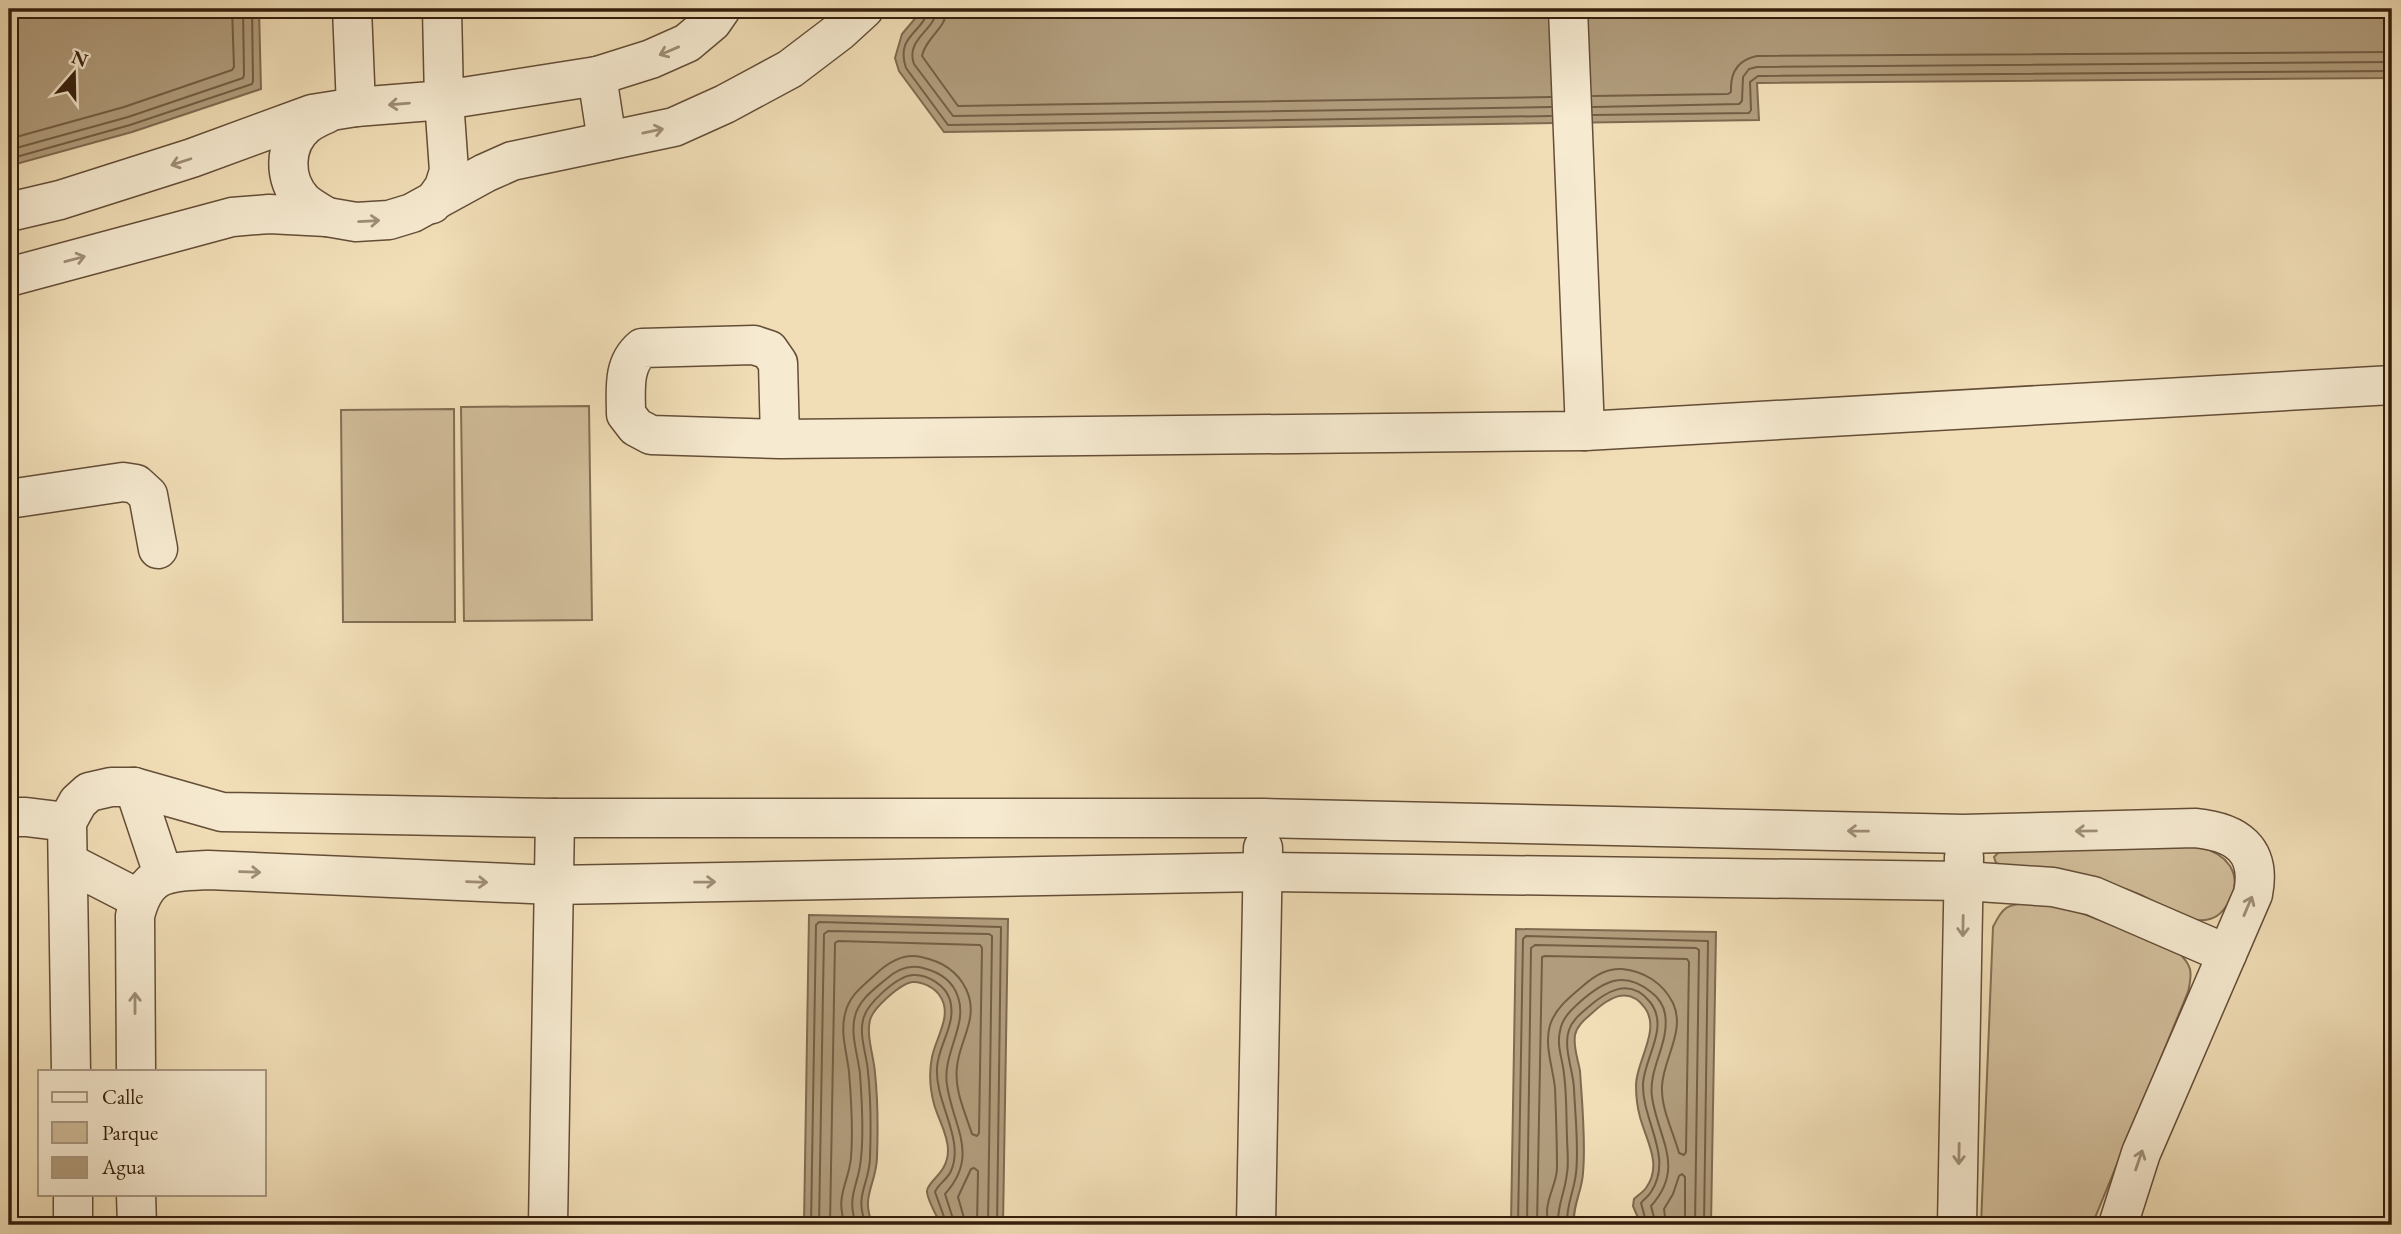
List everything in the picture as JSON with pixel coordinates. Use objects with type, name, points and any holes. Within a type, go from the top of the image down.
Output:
[{"type":"street","points":[[344,108],[352,9]]},
{"type":"street","points":[[432,204],[444,187],[449,171],[442,9]]},
{"type":"street","points":[[9,212],[86,192],[192,158],[312,114],[344,108],[444,100],[597,76],[651,59],[687,43],[712,22],[721,9]]},
{"type":"street","points":[[9,277],[232,217],[269,214],[327,217],[356,222],[389,220],[412,214],[485,173],[512,162],[674,127],[725,104],[790,69],[864,9]]},
{"type":"street","points":[[1568,9],[1585,431]]},
{"type":"street","points":[[597,76],[607,141]]},
{"type":"street","points":[[327,217],[303,201],[292,183],[287,162],[293,141],[306,125],[344,108]]},
{"type":"street","points":[[780,439],[1585,431],[2392,385]]},
{"type":"street","points":[[9,499],[123,482],[136,484],[148,495],[158,550]]},
{"type":"street","points":[[71,1070],[67,822],[78,802],[89,792],[111,787],[134,787],[222,813],[555,818],[1264,818],[1963,834],[2195,828],[2216,830],[2245,848],[2254,862],[2257,877],[2253,894],[2141,1153],[2118,1225]]},
{"type":"street","points":[[134,787],[151,886],[135,916],[136,1070]]},
{"type":"street","points":[[9,817],[67,822]]},
{"type":"street","points":[[548,1225],[555,818]]},
{"type":"street","points":[[1256,1225],[1264,818]]},
{"type":"street","points":[[1957,1225],[1963,834]]},
{"type":"street","points":[[69,863],[151,886],[208,870],[553,885],[1262,872],[1964,881],[2053,887],[2093,896],[2227,954]]},
{"type":"street","points":[[73,1196],[73,1225]]},
{"type":"street","points":[[136,1196],[137,1225]]},
{"type":"green space","points":[[589,406],[592,620],[464,621],[461,407]]},
{"type":"green space","points":[[454,409],[455,622],[343,622],[341,410]]},
{"type":"green space","points":[[2162,845],[2199,847],[2216,853],[2230,866],[2234,888],[2226,907],[2214,918],[2201,920],[2183,917],[2141,895],[2108,883],[2005,866],[1996,863],[1994,857],[1999,852]]},
{"type":"green space","points":[[2033,902],[2061,905],[2176,950],[2190,969],[2188,992],[2092,1225],[1981,1225],[1993,927],[2000,914],[2008,907]]},
{"type":"green space","points":[[165,1221],[415,1225],[165,1225]]},
{"type":"water","points":[[9,9],[259,9],[261,89],[132,132],[9,166]]},
{"type":"water","points":[[923,9],[2392,9],[2392,78],[1757,83],[1759,120],[944,132],[899,71],[895,58],[902,34]]},
{"type":"water","points":[[809,915],[1008,919],[1003,1225],[941,1225],[929,1199],[928,1187],[942,1171],[948,1150],[930,1081],[932,1057],[945,1011],[938,993],[928,986],[912,982],[881,1003],[870,1020],[878,1115],[876,1167],[868,1199],[873,1225],[804,1225]]},
{"type":"water","points":[[1516,929],[1716,932],[1711,1225],[1641,1225],[1633,1206],[1634,1199],[1651,1179],[1653,1170],[1652,1152],[1639,1113],[1636,1089],[1650,1026],[1645,1008],[1632,997],[1625,995],[1611,999],[1597,1008],[1581,1023],[1575,1035],[1580,1071],[1584,1148],[1582,1180],[1574,1212],[1574,1225],[1511,1225]]}]
